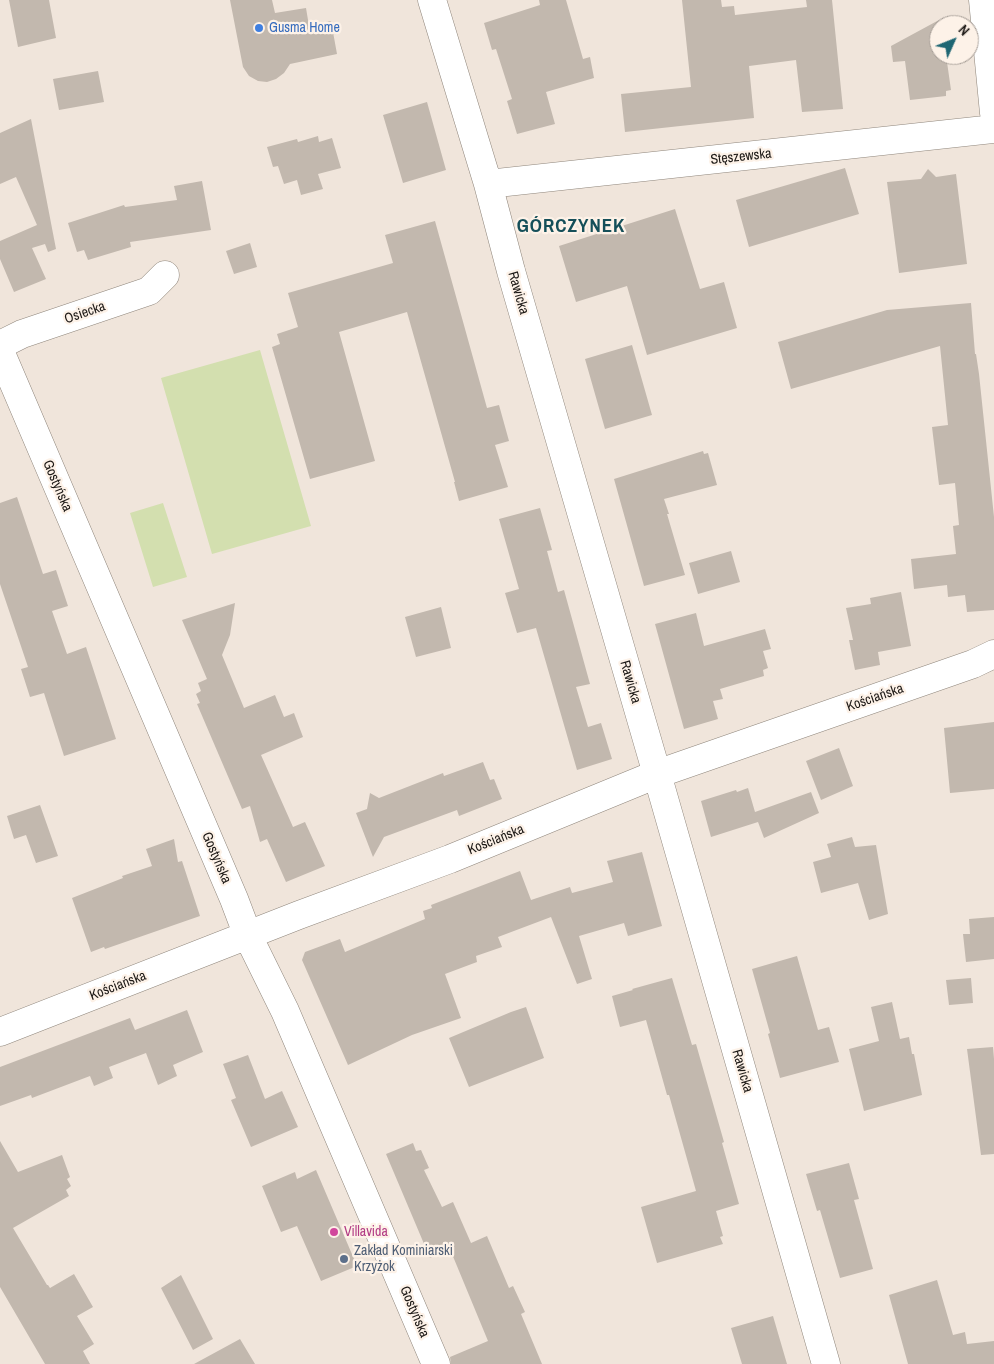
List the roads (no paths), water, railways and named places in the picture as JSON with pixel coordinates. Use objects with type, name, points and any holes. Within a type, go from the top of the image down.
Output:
[{"type":"street","name":"Rawicka","points":[[432,0],[488,184],[826,1364]]},
{"type":"street","points":[[983,0],[994,113]]},
{"type":"street","name":"Stęszewska","points":[[488,184],[994,129]]},
{"type":"street","name":"Osiecka","points":[[0,345],[22,334],[149,291],[165,275]]},
{"type":"street","name":"Gostyńska","points":[[0,351],[234,899],[248,936],[285,1011],[436,1364]]},
{"type":"street","name":"Kościańska","points":[[0,1032],[299,915],[450,859],[657,774],[973,664],[994,654]]},
{"type":"place","name":"Gusma Home","points":[[259,28]]},
{"type":"place","name":"Villavida","points":[[334,1232]]},
{"type":"place","name":"Zakład Kominiarski Krzyżok","points":[[344,1259]]},
{"type":"district","name":"GÓRCZYNEK","points":[[571,227]]}]
